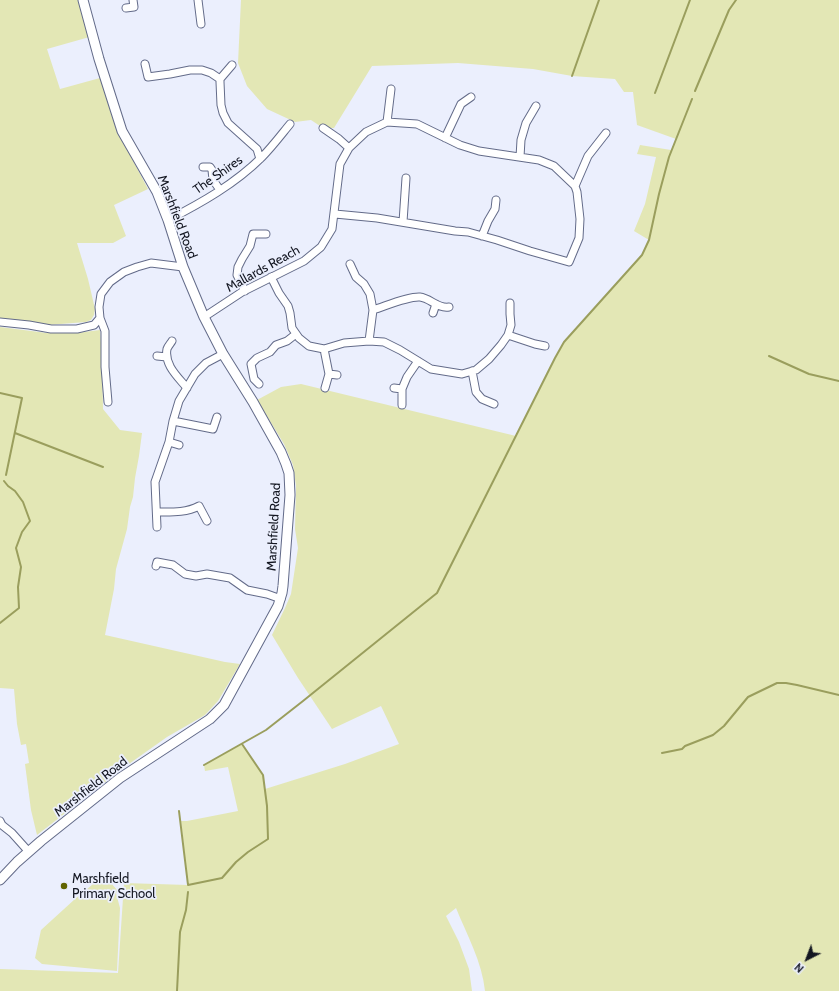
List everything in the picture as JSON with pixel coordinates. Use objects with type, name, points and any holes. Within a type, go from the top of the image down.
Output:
[{"type":"street","name":"Marshfield Road","points":[[0,880],[29,852],[120,778],[210,719],[224,705],[268,625],[281,599],[284,586],[290,495],[288,468],[281,452],[253,402],[223,354],[204,317],[183,267],[168,220],[157,192],[122,131],[99,58],[83,0]]},
{"type":"street","points":[[126,8],[134,7],[133,0]]},
{"type":"street","points":[[198,0],[201,24]]},
{"type":"street","points":[[145,64],[148,77],[190,70],[202,70],[211,73],[220,79],[232,65]]},
{"type":"street","name":"The Shires","points":[[220,79],[220,94],[223,113],[228,123],[257,149],[260,159]]},
{"type":"street","points":[[387,122],[391,89]]},
{"type":"street","points":[[445,138],[461,104],[471,97]]},
{"type":"street","points":[[520,157],[521,140],[526,123],[536,106]]},
{"type":"street","name":"Mallards Reach","points":[[204,317],[245,291],[304,261],[321,247],[332,229],[340,164],[349,148],[366,132],[387,122],[417,124],[460,145],[479,151],[539,160],[554,166],[574,186]]},
{"type":"street","name":"The Shires","points":[[168,220],[195,206],[245,172],[260,159],[290,124]]},
{"type":"street","points":[[323,128],[349,148]]},
{"type":"street","points":[[335,214],[377,218],[468,232],[569,262],[578,238],[580,219],[577,192],[574,186],[588,156],[606,133]]},
{"type":"street","points":[[203,167],[210,167],[212,170],[209,178],[213,180],[220,190]]},
{"type":"street","points":[[403,222],[406,178]]},
{"type":"street","points":[[482,236],[495,209],[496,200]]},
{"type":"street","points":[[245,291],[237,275],[238,267],[250,246],[253,234],[266,234]]},
{"type":"street","points":[[108,402],[105,367],[105,331],[100,318],[99,307],[101,294],[110,282],[124,272],[137,267],[151,263],[183,267]]},
{"type":"street","points":[[350,264],[356,277],[364,284],[370,294],[373,310],[369,341]]},
{"type":"street","points":[[271,277],[288,306],[292,328],[299,338],[309,346],[324,349],[344,343],[369,341],[384,342],[431,369],[462,374],[476,370],[489,359],[508,335],[511,325],[510,303]]},
{"type":"street","points":[[373,310],[410,297],[421,297],[444,308],[449,307]]},
{"type":"street","points":[[433,313],[436,304]]},
{"type":"street","points":[[0,322],[51,329],[77,329],[94,325],[100,318]]},
{"type":"street","points":[[258,384],[254,379],[251,364],[258,358],[270,352],[276,345],[287,341],[296,334]]},
{"type":"street","points":[[508,335],[532,340],[545,346]]},
{"type":"street","points":[[172,341],[167,348],[167,359],[172,370],[187,388]]},
{"type":"street","points":[[324,349],[329,374],[325,388]]},
{"type":"street","points":[[157,527],[154,482],[169,442],[179,402],[195,374],[206,363],[223,354]]},
{"type":"street","points":[[158,356],[167,357]]},
{"type":"street","points":[[402,405],[402,389],[407,377],[418,361]]},
{"type":"street","points":[[472,371],[476,392],[482,399],[494,404]]},
{"type":"street","points":[[329,374],[338,375]]},
{"type":"street","points":[[394,388],[402,389]]},
{"type":"street","points":[[173,422],[213,429],[217,417]]},
{"type":"street","points":[[169,442],[180,445]]},
{"type":"street","points":[[157,512],[183,511],[194,509],[199,506],[207,521]]},
{"type":"street","points":[[156,566],[157,562],[173,564],[185,574],[196,576],[207,574],[230,578],[247,590],[267,594],[281,599]]},
{"type":"street","points":[[1,824],[12,833],[29,852]]},
{"type":"green space","points":[[0,0],[83,0],[93,36],[47,49],[60,89],[100,78],[118,132],[148,189],[114,205],[126,236],[113,243],[77,243],[95,309],[91,320],[86,322],[48,325],[0,318]]},
{"type":"green space","points":[[241,0],[839,0],[839,991],[485,991],[481,970],[456,908],[446,916],[459,942],[469,969],[472,991],[0,991],[0,969],[118,973],[124,883],[188,885],[181,821],[238,811],[228,767],[205,771],[204,765],[242,744],[263,775],[265,789],[345,764],[399,744],[381,706],[332,729],[298,678],[272,635],[291,594],[298,548],[295,529],[296,486],[293,465],[284,444],[257,400],[281,387],[301,384],[516,436],[564,342],[642,255],[649,240],[634,231],[645,204],[656,157],[637,154],[640,145],[671,150],[676,139],[637,125],[633,92],[624,92],[615,79],[572,76],[533,69],[458,63],[372,66],[334,128],[323,128],[311,120],[295,122],[267,109],[247,86],[238,63]]},
{"type":"green space","points":[[0,327],[47,333],[76,333],[100,330],[103,409],[120,430],[142,433],[133,497],[127,529],[116,569],[114,589],[105,635],[240,664],[218,701],[205,715],[167,737],[126,766],[37,835],[31,810],[25,764],[29,763],[26,744],[21,745],[17,724],[14,689],[0,688]]},
{"type":"green space","points":[[104,875],[118,891],[116,893],[120,908],[117,971],[42,964],[35,958],[41,930]]},
{"type":"waterway","points":[[572,76],[599,0]]},
{"type":"waterway","points":[[655,93],[690,0]]},
{"type":"waterway","points":[[695,91],[729,10],[736,0]]},
{"type":"waterway","points":[[204,765],[266,730],[437,593],[564,342],[642,255],[649,240],[669,157],[692,99]]},
{"type":"waterway","points":[[769,356],[809,374],[839,381]]},
{"type":"waterway","points":[[0,393],[22,398],[6,475]]},
{"type":"waterway","points":[[15,433],[103,467]]},
{"type":"waterway","points":[[0,623],[19,608],[18,587],[21,567],[16,548],[22,532],[30,521],[23,502],[15,491],[4,481]]},
{"type":"waterway","points":[[662,753],[682,749],[685,746],[713,735],[724,726],[748,697],[777,683],[797,685],[839,695]]},
{"type":"waterway","points":[[179,811],[188,885],[222,878],[236,862],[268,839],[267,806],[263,775],[242,744]]},
{"type":"waterway","points":[[177,991],[180,932],[186,910],[188,892]]},
{"type":"place","name":"Marshfield Primary School","points":[[64,886]]}]
